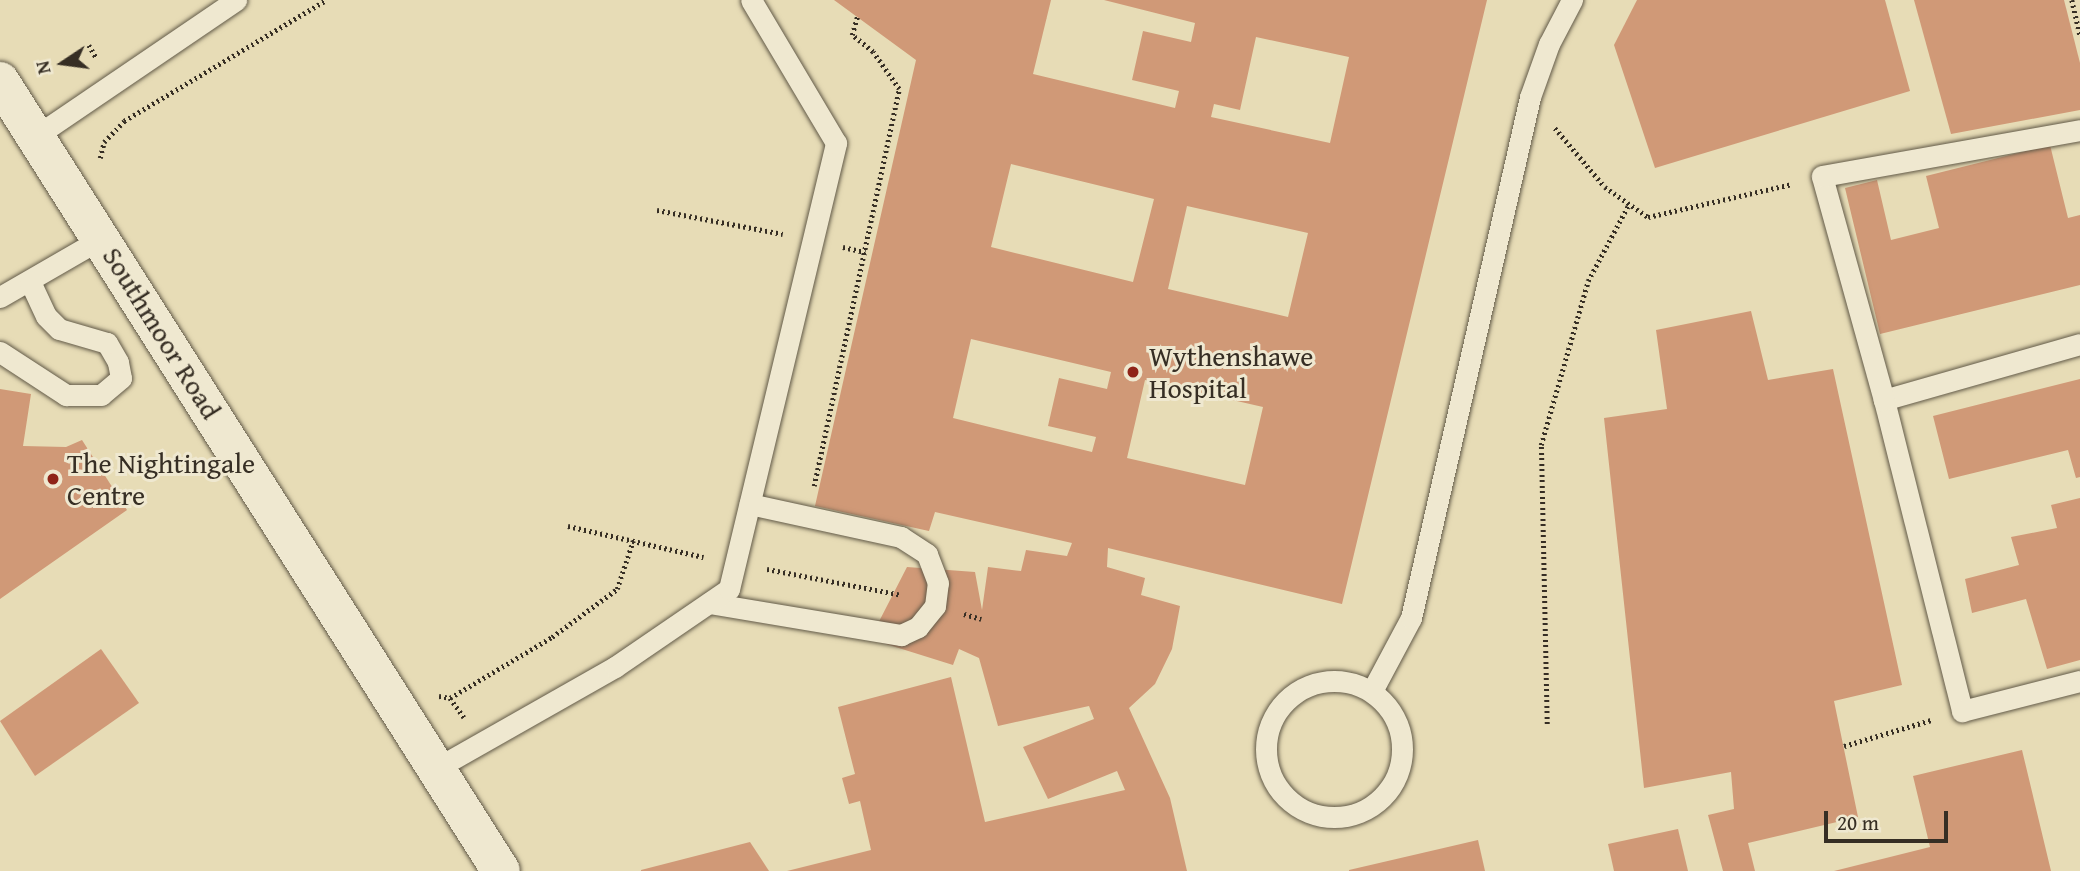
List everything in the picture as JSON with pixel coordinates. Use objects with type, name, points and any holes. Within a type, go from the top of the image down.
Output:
[{"type":"street","name":"Southmoor Road","points":[[0,82],[102,238],[501,871]]},
{"type":"lane","points":[[36,136],[236,0]]},
{"type":"lane","points":[[438,768],[615,667],[729,589],[836,143],[751,0]]},
{"type":"lane","points":[[1372,691],[1411,618],[1530,97],[1549,44],[1572,0]]},
{"type":"lane","points":[[2080,130],[1822,176],[1884,400],[1962,711],[2080,681]]},
{"type":"lane","points":[[0,297],[102,238]]},
{"type":"lane","points":[[0,352],[66,394],[101,395],[121,378],[118,362],[107,343],[59,329],[46,316],[30,281]]},
{"type":"lane","points":[[1884,400],[2080,344]]},
{"type":"lane","points":[[709,603],[901,635],[918,627],[935,606],[938,583],[927,554],[901,537],[750,504]]},
{"type":"lane","points":[[1333,679],[1372,691],[1392,711],[1402,737],[1400,768],[1382,799],[1341,818],[1306,812],[1278,790],[1265,756],[1270,723],[1288,696],[1333,679]]},
{"type":"path","points":[[103,166],[99,156],[104,142],[124,121],[326,0]]},
{"type":"path","points":[[2072,0],[2080,34]]},
{"type":"path","points":[[813,489],[899,89],[873,52],[852,35],[857,17]]},
{"type":"path","points":[[1530,97],[1605,187],[1648,218],[1822,176]]},
{"type":"path","points":[[1547,724],[1541,445],[1588,281],[1629,204]]},
{"type":"path","points":[[657,210],[865,252]]},
{"type":"path","points":[[568,526],[736,564],[885,588],[981,620]]},
{"type":"path","points":[[432,694],[450,698],[552,638],[617,589],[633,541]]},
{"type":"path","points":[[1843,746],[1962,711]]},
{"type":"building","points":[[834,0],[1051,0],[1033,74],[1175,108],[1179,91],[1132,80],[1143,31],[1191,42],[1195,23],[1104,0],[1487,0],[1342,604],[1108,548],[1107,567],[1145,578],[1141,595],[1180,606],[1172,649],[1155,684],[1129,708],[1170,798],[1187,871],[787,871],[871,850],[860,801],[849,804],[842,778],[855,774],[838,707],[951,677],[985,822],[1125,790],[1117,771],[1048,799],[1023,747],[1094,719],[1089,706],[998,726],[979,658],[959,649],[953,665],[870,639],[907,567],[975,572],[982,610],[988,567],[1021,571],[1026,550],[1067,556],[1072,543],[935,512],[929,531],[815,506],[916,60]],"holes":[[[1256,37],[1349,57],[1330,143],[1211,117],[1214,104],[1240,110]],[[1011,164],[1154,199],[1133,282],[991,247]],[[1187,206],[1308,233],[1288,317],[1168,289]],[[971,339],[1111,372],[1107,389],[1059,378],[1048,426],[1096,437],[1092,452],[953,418]],[[1145,380],[1263,407],[1245,485],[1127,458]]]},
{"type":"building","points":[[1637,0],[1885,0],[1910,91],[1655,168],[1614,45]]},
{"type":"building","points":[[1914,0],[2064,0],[2080,63],[2080,110],[1951,134]]},
{"type":"building","points":[[2050,145],[2068,218],[2080,215],[2080,285],[1880,334],[1845,188],[1877,180],[1891,240],[1939,228],[1926,176]]},
{"type":"building","points":[[1751,311],[1768,380],[1833,369],[1902,685],[1834,701],[1858,817],[1748,843],[1755,871],[1723,871],[1708,815],[1734,809],[1731,772],[1644,788],[1604,418],[1667,409],[1656,330]]},
{"type":"building","points":[[2080,379],[2080,477],[2076,478],[2068,450],[1949,479],[1933,416]]},
{"type":"building","name":"The Nightingale Centre","points":[[0,389],[31,394],[23,446],[66,447],[82,440],[127,510],[0,599]]},
{"type":"building","points":[[2080,498],[2080,660],[2047,669],[2026,599],[1972,613],[1965,579],[2019,565],[2011,537],[2057,528],[2051,505]]},
{"type":"building","points":[[101,649],[139,703],[35,776],[0,721]]},
{"type":"building","points":[[2022,750],[2051,871],[1834,871],[1930,847],[1913,776]]},
{"type":"building","points":[[1678,829],[1688,871],[1614,871],[1608,844]]},
{"type":"building","points":[[1478,840],[1485,871],[1349,871],[1349,870]]},
{"type":"building","points":[[750,842],[769,871],[641,871],[641,870]]},
{"type":"place","name":"Wythenshawe Hospital","points":[[1133,372]]},
{"type":"place","name":"The Nightingale Centre","points":[[53,479]]}]
